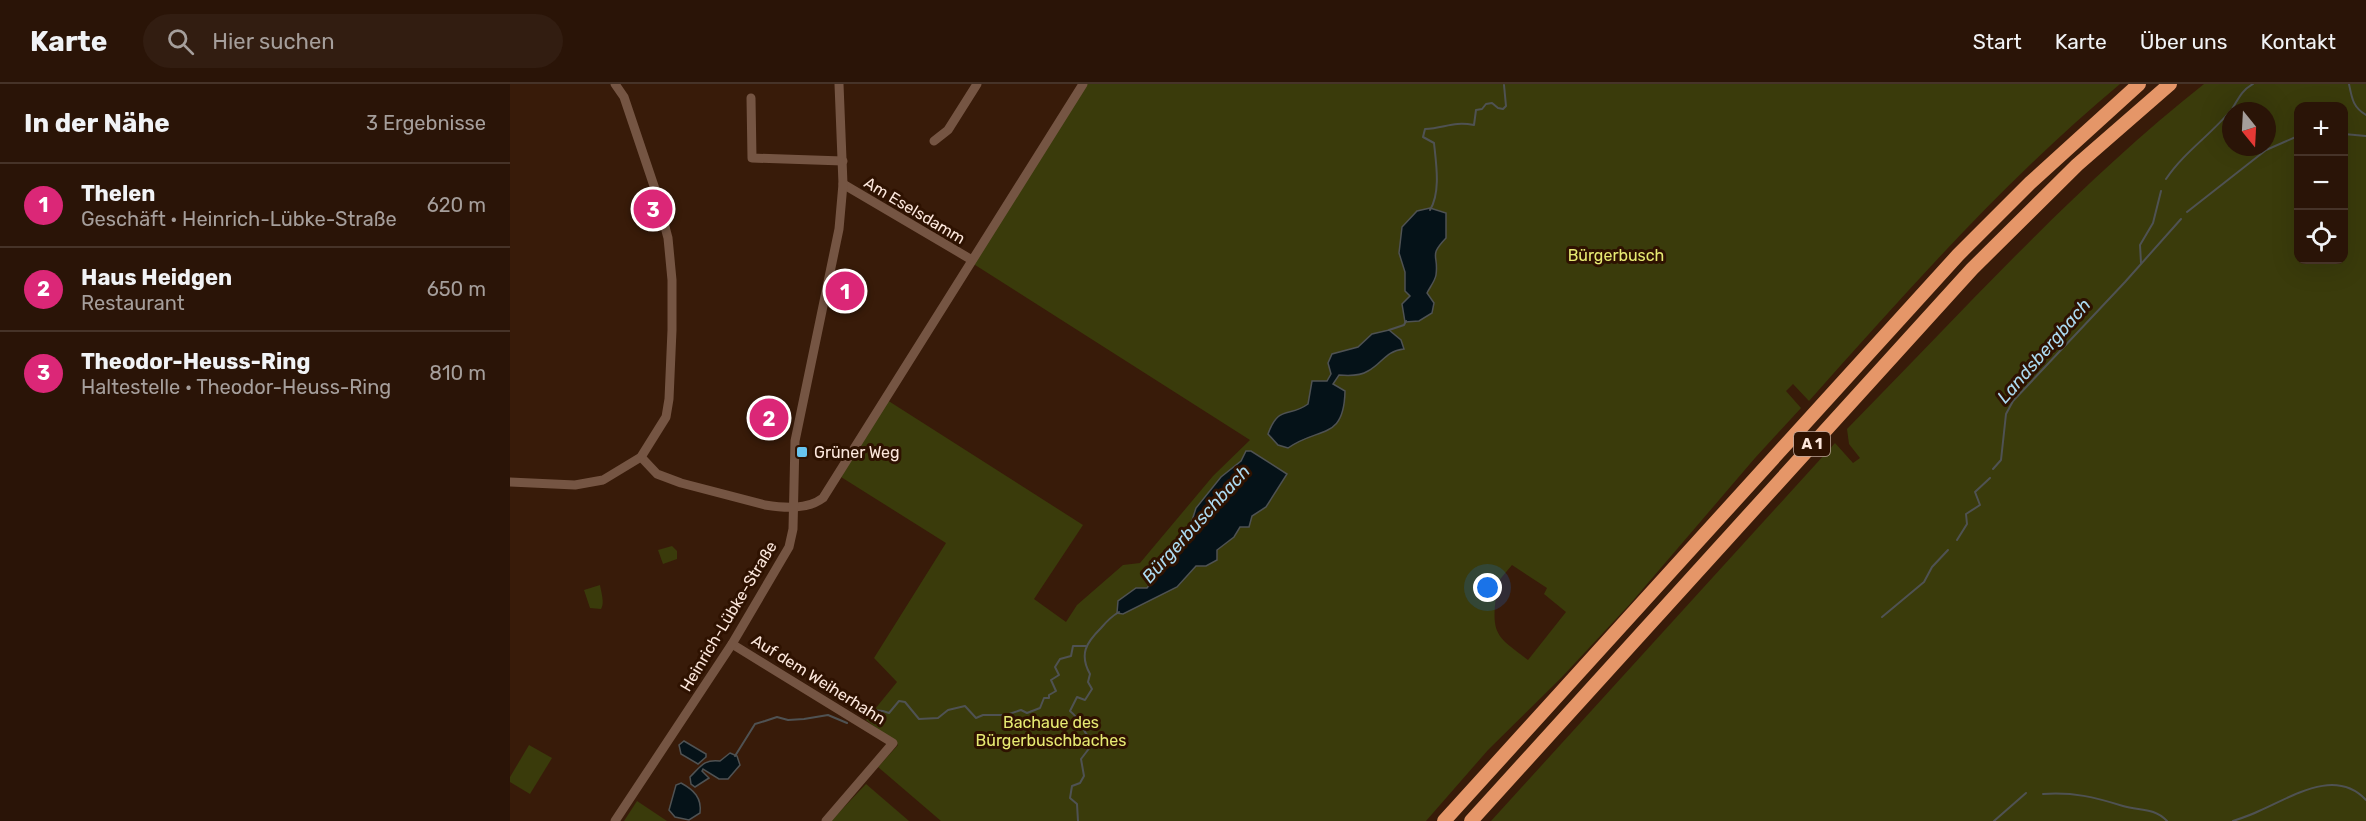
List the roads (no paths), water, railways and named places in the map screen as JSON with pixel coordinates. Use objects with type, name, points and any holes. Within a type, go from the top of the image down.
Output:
[{"type":"highway","name":"A 1","points":[[1444,821],[1958,255],[2030,183],[2139,84]]},
{"type":"highway","name":"A 1","points":[[1471,821],[1972,269],[2077,165],[2170,84]]},
{"type":"street","points":[[510,482],[575,485],[603,480],[641,457],[666,417],[669,399],[672,280],[668,238],[660,203],[624,97],[615,84]]},
{"type":"street","name":"Heinrich-Lübke-Straße","points":[[615,821],[732,644],[789,547],[793,529],[795,441],[839,230],[843,161],[839,84]]},
{"type":"street","points":[[934,141],[948,130],[977,84]]},
{"type":"street","points":[[641,457],[657,474],[681,483],[765,506],[814,505],[823,498],[1083,84]]},
{"type":"street","points":[[751,98],[752,158],[843,161]]},
{"type":"street","name":"Am Eselsdamm","points":[[843,184],[972,260]]},
{"type":"street","name":"Auf dem Weiherhahn","points":[[732,644],[893,743],[826,821]]},
{"type":"water","points":[[1430,208],[1446,213],[1446,238],[1437,249],[1436,275],[1427,293],[1434,303],[1432,313],[1419,321],[1405,322],[1402,304],[1410,296],[1405,291],[1405,272],[1399,253],[1402,227],[1417,211]]},
{"type":"water","points":[[1389,330],[1401,340],[1404,349],[1392,352],[1365,373],[1339,375],[1333,384],[1345,391],[1344,407],[1335,425],[1288,448],[1278,445],[1268,434],[1272,425],[1280,415],[1308,404],[1312,381],[1327,381],[1331,374],[1328,363],[1332,354],[1358,347],[1372,334]]},
{"type":"water","points":[[1246,451],[1251,451],[1287,474],[1266,507],[1252,516],[1249,527],[1240,527],[1234,537],[1217,550],[1217,560],[1206,566],[1196,566],[1177,587],[1123,614],[1117,613],[1118,601],[1136,588],[1147,588],[1171,558],[1173,549],[1187,536],[1196,508],[1221,477],[1241,461]]},
{"type":"water","points":[[684,741],[706,754],[706,757],[698,764],[681,754],[679,745]]},
{"type":"water","points":[[730,753],[737,756],[740,765],[728,779],[719,779],[703,769],[702,771],[709,778],[695,787],[691,784],[690,777],[703,764],[720,761]]},
{"type":"water","points":[[681,783],[693,792],[700,803],[700,813],[689,820],[675,817],[669,810],[676,785]]},
{"type":"waterway","name":"Landsbergbach","points":[[2166,179],[2181,160],[2232,109],[2243,92],[2253,84]]},
{"type":"waterway","name":"Landsbergbach","points":[[2349,84],[2354,102],[2358,109],[2366,115]]},
{"type":"waterway","name":"Bürgerbuschbach","points":[[1430,210],[1436,195],[1437,168],[1434,143],[1423,137],[1425,129],[1455,124],[1474,125],[1476,110],[1482,109],[1486,104],[1492,103],[1503,109],[1506,106],[1504,85]]},
{"type":"waterway","name":"Landsbergbach","points":[[2348,134],[2366,136]]},
{"type":"waterway","name":"Landsbergbach","points":[[2187,212],[2266,150],[2294,138]]},
{"type":"waterway","name":"Landsbergbach","points":[[2141,263],[2140,245],[2153,223],[2161,191]]},
{"type":"waterway","name":"Landsbergbach","points":[[1993,469],[2001,460],[2006,414],[2013,401],[2181,219]]},
{"type":"waterway","name":"Bürgerbuschbach","points":[[1389,330],[1404,325],[1406,321]]},
{"type":"waterway","name":"Landsbergbach","points":[[1957,540],[1967,524],[1966,514],[1980,505],[1975,492],[1990,478]]},
{"type":"waterway","name":"Landsbergbach","points":[[1882,617],[1924,582],[1932,567],[1948,550]]},
{"type":"waterway","name":"Bürgerbuschbach","points":[[1078,821],[1077,804],[1070,798],[1072,786],[1080,783],[1084,776],[1081,759],[1094,742],[1070,711],[1077,697],[1085,700],[1092,689],[1088,682],[1090,674],[1085,660],[1088,644],[1107,621],[1119,612]]},
{"type":"waterway","points":[[863,716],[876,711],[889,713],[899,701],[905,702],[919,719],[938,718],[948,710],[965,706],[976,718],[983,715],[1006,715],[1021,710],[1027,713],[1040,708],[1044,698],[1049,698],[1049,695],[1056,691],[1051,680],[1059,675],[1055,667],[1060,659],[1071,656],[1073,646],[1086,646]]},
{"type":"waterway","points":[[735,756],[755,724],[777,717],[788,720],[828,715],[847,723]]},
{"type":"waterway","points":[[2233,821],[2299,793],[2327,785],[2354,790],[2366,800]]},
{"type":"waterway","points":[[1994,821],[2026,793]]},
{"type":"waterway","points":[[2043,794],[2093,798],[2129,808],[2152,811],[2167,821]]},
{"type":"place","name":"Theodor-Heuss-Ring","points":[[653,209]]},
{"type":"place","name":"Thelen","points":[[845,291]]},
{"type":"place","name":"Haus Heidgen","points":[[769,418]]},
{"type":"place","name":"Grüner Weg","points":[[802,452]]},
{"type":"park label","name":"Bürgerbusch","points":[[1616,255]]},
{"type":"park label","name":"Bachaue des Bürgerbuschbaches","points":[[1051,731]]}]
